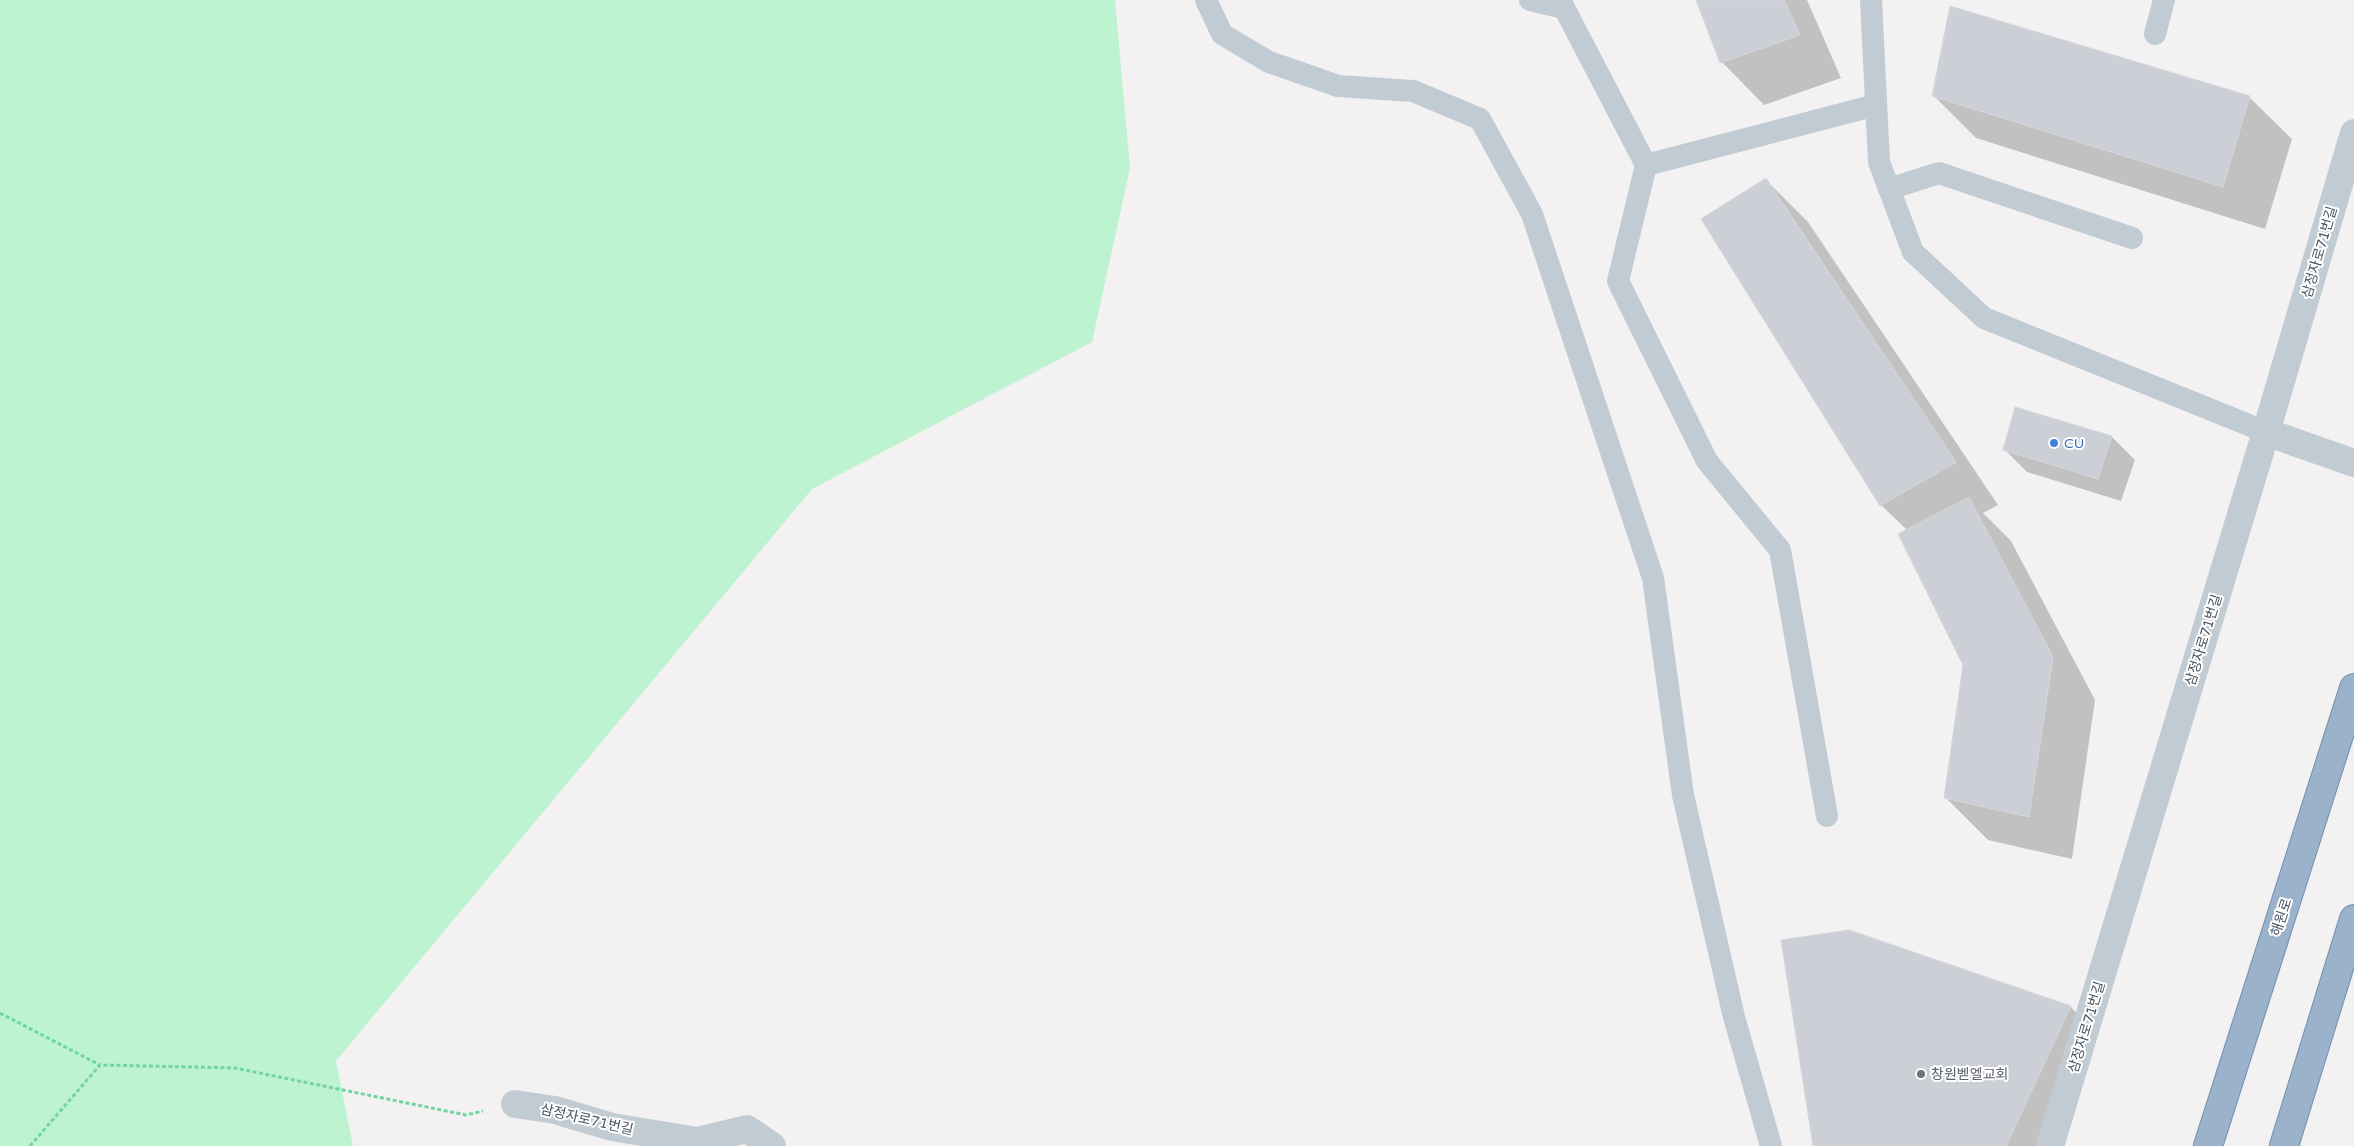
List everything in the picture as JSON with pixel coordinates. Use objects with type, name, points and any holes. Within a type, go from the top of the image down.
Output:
[{"type":"highway","name":"해원로","points":[[2208,1146],[2354,688]]},
{"type":"highway","points":[[2284,1146],[2354,919]]},
{"type":"street","name":"삼정자로71번길","points":[[2050,1146],[2266,432],[2354,133]]},
{"type":"street","points":[[2266,432],[2348,461]]},
{"type":"street","name":"삼정자로71번길","points":[[515,1104],[555,1110],[612,1127],[697,1141],[748,1129],[772,1146]]},
{"type":"lane","points":[[1206,0],[1222,34],[1269,62],[1338,86],[1413,91],[1480,119],[1532,214],[1652,578],[1683,795],[1734,1017],[1771,1146]]},
{"type":"lane","points":[[1530,0],[1562,4],[1646,165],[1618,281],[1707,462],[1780,550],[1827,816]]},
{"type":"lane","points":[[1871,0],[1880,162],[1913,252],[1984,318],[2266,432]]},
{"type":"lane","points":[[2155,34],[2164,0]]},
{"type":"lane","points":[[1646,165],[1876,105]]},
{"type":"lane","points":[[1889,188],[1940,173],[2132,238]]},
{"type":"path","points":[[0,1013],[100,1065],[235,1068],[466,1114],[515,1104]]},
{"type":"path","points":[[30,1146],[100,1065]]},
{"type":"green space","points":[[0,0],[1115,0],[1130,168],[1092,342],[812,489],[336,1061],[353,1146],[0,1146]]},
{"type":"building","points":[[1696,0],[1784,0],[1800,35],[1720,63]]},
{"type":"building","points":[[1950,6],[2250,96],[2223,187],[1932,96]]},
{"type":"building","points":[[1766,178],[1956,462],[1880,506],[1701,219]]},
{"type":"building","points":[[2015,407],[2112,436],[2098,479],[2003,450]]},
{"type":"building","points":[[1969,497],[2053,657],[2029,817],[1944,798],[1963,665],[1898,534]]},
{"type":"building","name":"창원벧엘교회","points":[[1849,930],[2071,1006],[2006,1146],[1813,1146],[1781,940]]},
{"type":"place","name":"CU","points":[[2054,443]]},
{"type":"place","name":"창원벧엘교회","points":[[1921,1074]]}]
